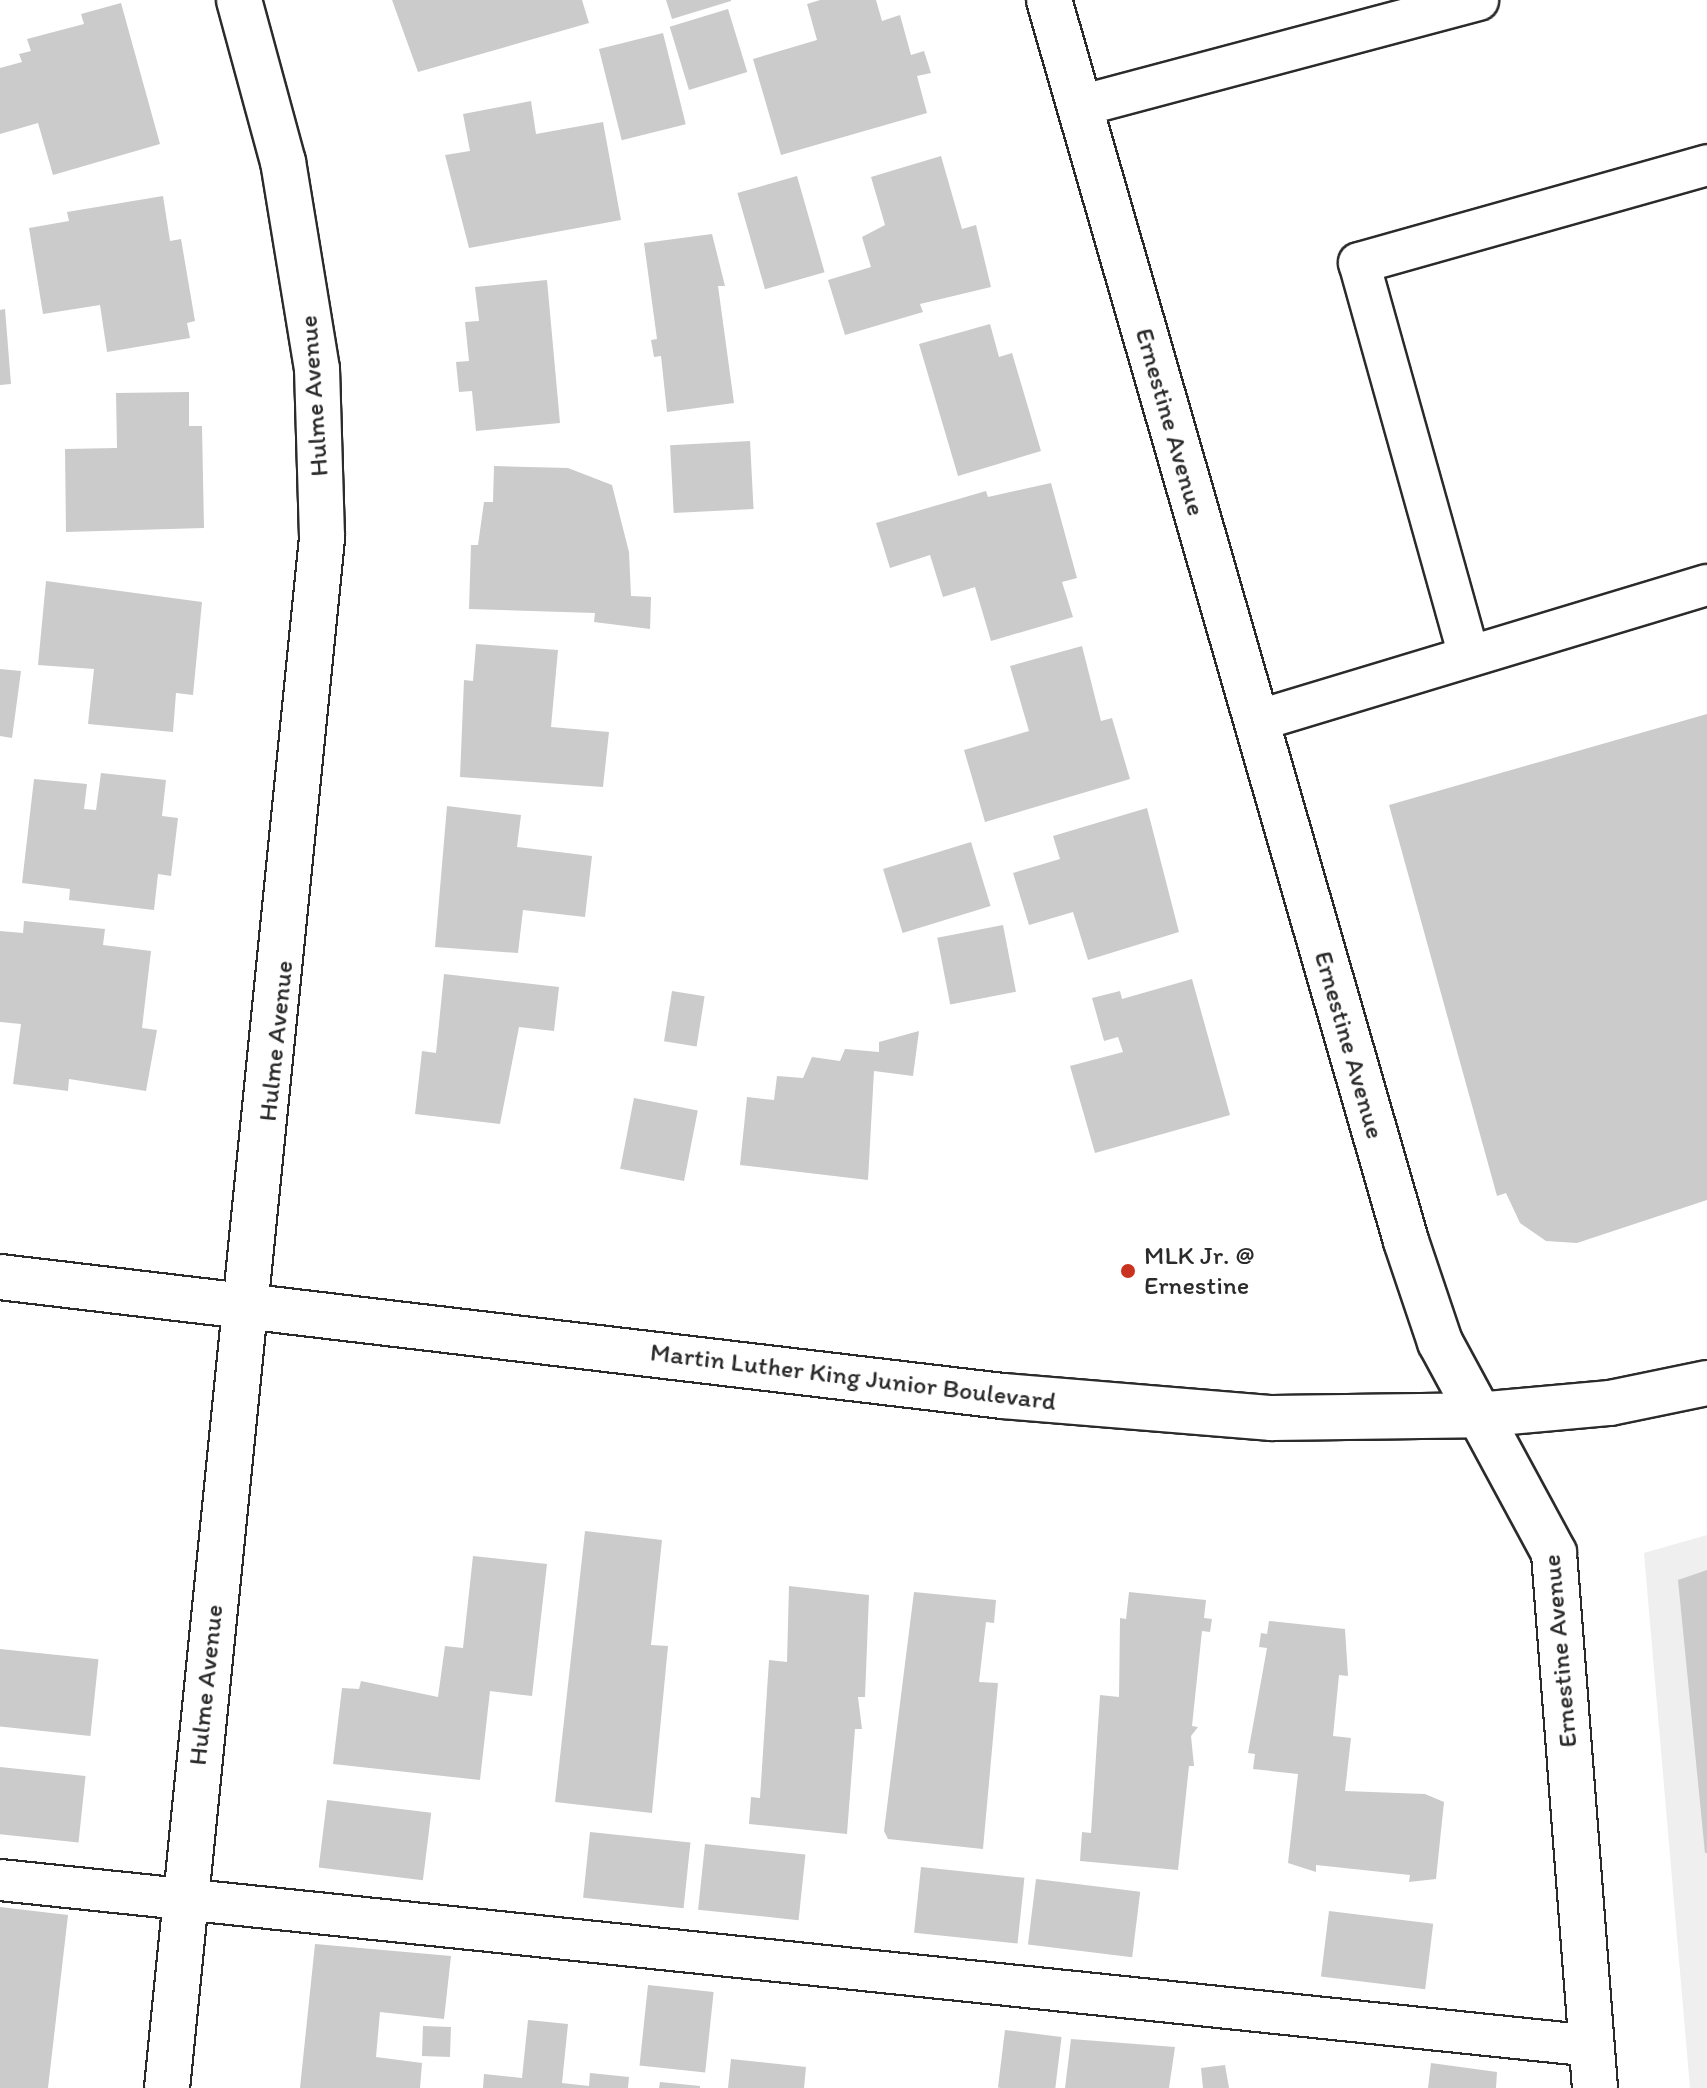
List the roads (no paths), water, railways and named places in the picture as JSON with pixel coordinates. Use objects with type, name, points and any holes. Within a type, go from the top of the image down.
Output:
[{"type":"street","name":"Hulme Avenue","points":[[167,2088],[181,1900],[249,1303],[322,537],[317,369],[283,162],[239,0]]},
{"type":"street","name":"Ernestine Avenue","points":[[1049,0],[1406,1241],[1440,1342],[1554,1553],[1593,2067]]},
{"type":"street","name":"Martin Luther King Junior Boulevard","points":[[0,1277],[249,1303],[1003,1396],[1272,1418],[1477,1415],[1610,1403],[1707,1383]]},
{"type":"lane","points":[[1080,106],[1478,0]]},
{"type":"lane","points":[[1469,656],[1359,263],[1707,165]]},
{"type":"lane","points":[[1256,721],[1707,585]]},
{"type":"lane","points":[[0,1880],[1593,2067]]},
{"type":"place","name":"MLK Jr. @ Ernestine","points":[[1128,1271]]}]
